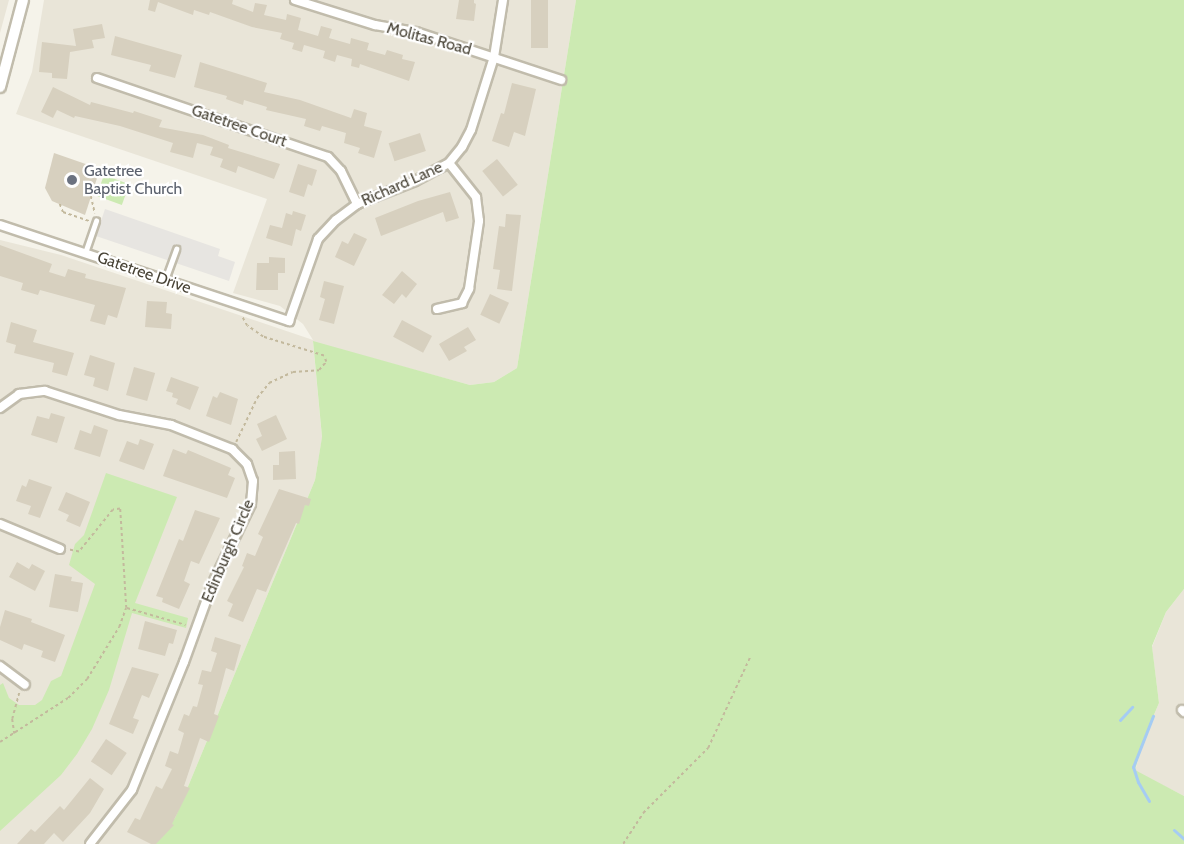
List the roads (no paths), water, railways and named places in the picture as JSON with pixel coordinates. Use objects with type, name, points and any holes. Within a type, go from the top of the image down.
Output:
[{"type":"street","points":[[0,87],[22,0]]},
{"type":"street","name":"Molitas Road","points":[[296,0],[375,25],[416,32],[561,80]]},
{"type":"street","points":[[325,10],[326,0]]},
{"type":"street","name":"Richard Lane","points":[[289,321],[318,239],[336,220],[357,204],[415,182],[449,163],[471,130],[494,57],[503,0]]},
{"type":"street","name":"Gatetree Court","points":[[97,78],[328,157],[341,171],[357,204]]},
{"type":"street","points":[[437,309],[462,303],[470,289],[479,221],[476,197],[449,163]]},
{"type":"street","name":"Gatetree Drive","points":[[0,225],[289,321]]},
{"type":"street","name":"Edinburgh Circle","points":[[0,408],[19,394],[45,391],[119,415],[171,425],[232,449],[242,457],[250,470],[253,492],[251,504],[212,585],[132,790],[90,844]]},
{"type":"street","points":[[0,525],[60,549]]},
{"type":"street","points":[[0,666],[25,685]]},
{"type":"lane","points":[[85,253],[96,222]]},
{"type":"lane","points":[[165,281],[176,249]]},
{"type":"waterway","points":[[1120,720],[1132,707]]},
{"type":"waterway","points":[[1149,801],[1138,782],[1133,767],[1153,716]]},
{"type":"waterway","points":[[1174,830],[1184,839]]},
{"type":"place","name":"Gatetree Baptist Church","points":[[72,180]]}]
